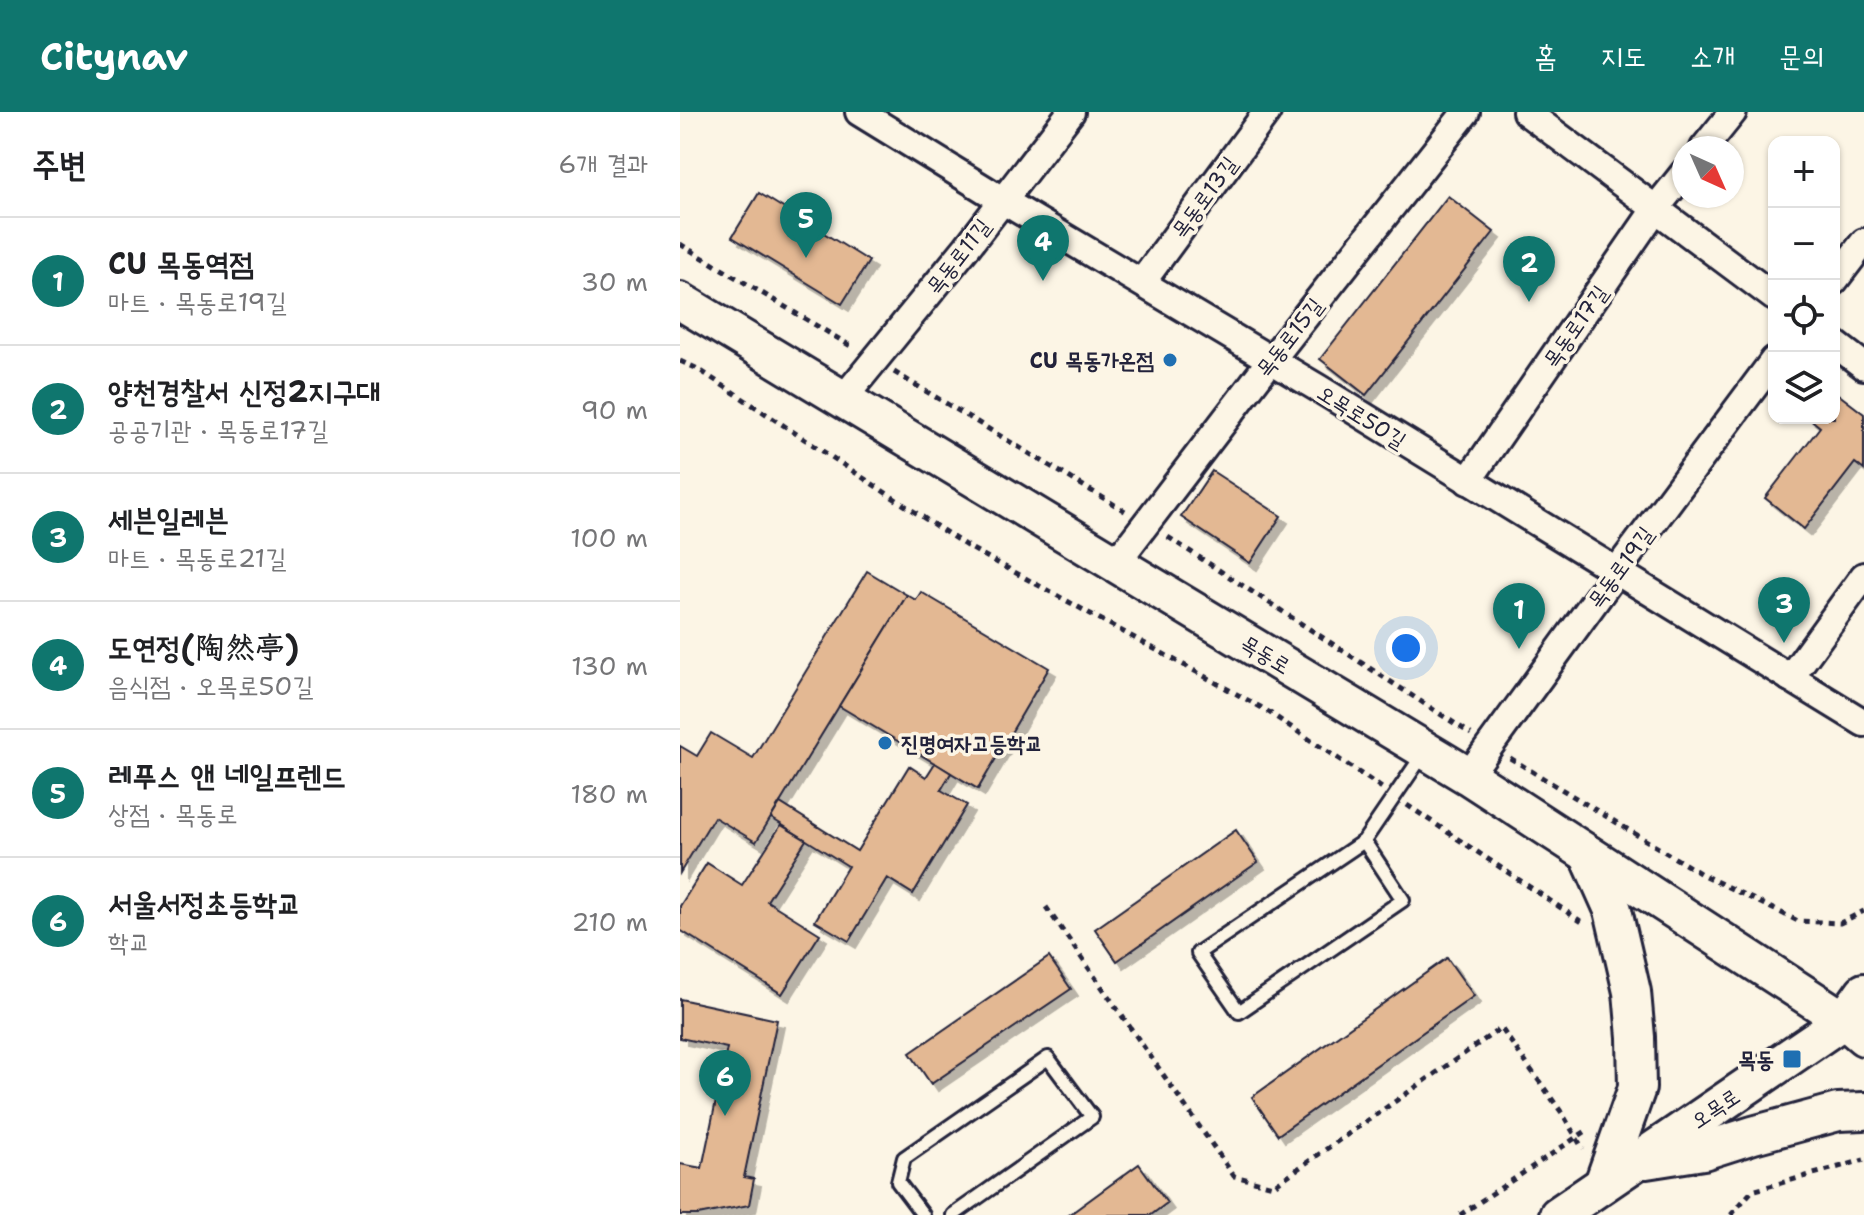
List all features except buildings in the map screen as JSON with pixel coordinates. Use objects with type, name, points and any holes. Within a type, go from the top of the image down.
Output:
[{"type":"main road","name":"목동로","points":[[680,301],[1426,750],[1588,854],[1859,1019]]},
{"type":"main road","points":[[1588,854],[1613,910],[1632,992],[1636,1037],[1637,1088],[1603,1184]]},
{"type":"main road","name":"오목로","points":[[1558,1215],[1859,1019]]},
{"type":"main road","points":[[1636,1162],[1703,1151],[1838,1112],[1864,1111]]},
{"type":"street","name":"오목로50길","points":[[859,112],[1864,723]]},
{"type":"street","name":"목동로11길","points":[[843,399],[1071,112]]},
{"type":"street","name":"목동로13길","points":[[1142,282],[1267,112]]},
{"type":"street","name":"목동로15길","points":[[1115,564],[1466,112]]},
{"type":"street","points":[[1526,112],[1768,292]]},
{"type":"street","points":[[1714,136],[1733,112]]},
{"type":"street","name":"목동로17길","points":[[1468,481],[1672,188]]},
{"type":"street","points":[[1835,280],[1864,242]]},
{"type":"street","points":[[1840,348],[1864,366]]},
{"type":"street","name":"목동로19길","points":[[1468,776],[1768,368]]},
{"type":"street","points":[[1790,678],[1864,576]]},
{"type":"lane","points":[[1364,841],[1403,900],[1239,1012],[1198,953],[1364,841],[1426,750]]},
{"type":"lane","points":[[923,1215],[898,1182],[904,1158],[1048,1058],[1092,1117],[953,1215]]},
{"type":"path","points":[[680,244],[1146,523],[1490,746],[1703,875],[1798,921],[1840,923],[1864,911]]},
{"type":"path","points":[[680,361],[698,369],[965,545],[1264,709],[1586,925]]},
{"type":"path","points":[[1046,907],[1234,1176],[1273,1186],[1501,1028],[1562,1113],[1603,1184]]},
{"type":"path","points":[[1460,1215],[1597,1125]]},
{"type":"path","points":[[1731,1215],[1752,1191],[1864,1160]]},
{"type":"place","name":"레푸스 앤 네일프렌드","points":[[806,258]]},
{"type":"place","name":"도연정(陶然亭)","points":[[1043,281]]},
{"type":"place","name":"양천경찰서 신정2지구대","points":[[1529,302]]},
{"type":"place","name":"CU 목동가온점","points":[[1170,360]]},
{"type":"place","name":"세븐일레븐","points":[[1784,643]]},
{"type":"place","name":"CU 목동역점","points":[[1519,649]]},
{"type":"place","name":"진명여자고등학교","points":[[885,743]]},
{"type":"place","name":"목동","points":[[1792,1059]]},
{"type":"place","name":"서울서정초등학교","points":[[725,1116]]}]
